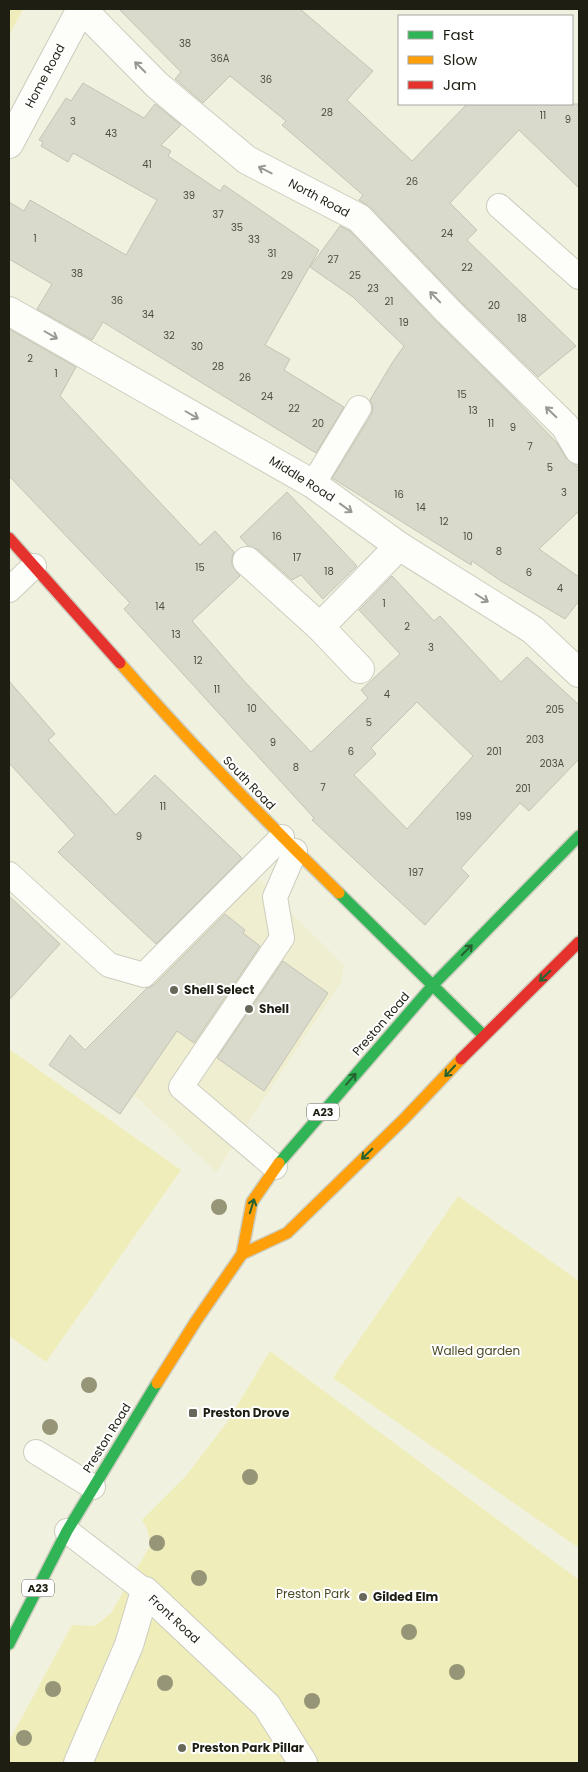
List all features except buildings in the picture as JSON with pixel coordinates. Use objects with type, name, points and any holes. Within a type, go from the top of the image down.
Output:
[{"type":"main road","name":"South Road","points":[[9,538],[167,717],[288,844],[483,1035]]},
{"type":"main road","name":"Preston Road","points":[[9,1644],[67,1531],[93,1487],[196,1321],[242,1254],[252,1202],[275,1167],[433,985],[579,836]]},
{"type":"main road","name":"Preston Road","points":[[242,1254],[287,1232],[403,1120],[483,1035],[579,942]]},
{"type":"street","name":"Home Road","points":[[9,144],[81,9]]},
{"type":"street","name":"North Road","points":[[81,9],[157,85],[247,160],[359,218],[449,312],[565,426],[579,450]]},
{"type":"street","name":"Middle Road","points":[[9,310],[313,484],[399,546],[533,630],[579,672]]},
{"type":"street","points":[[320,627],[399,546]]},
{"type":"street","points":[[247,561],[320,627],[360,670]]},
{"type":"street","name":"Front Road","points":[[78,1763],[129,1645],[144,1591],[267,1706],[303,1763]]},
{"type":"lane","points":[[499,206],[579,277]]},
{"type":"lane","points":[[313,484],[359,408]]},
{"type":"lane","points":[[9,590],[34,566]]},
{"type":"lane","points":[[9,874],[109,965],[144,975],[288,844]]},
{"type":"lane","points":[[275,1167],[181,1087],[282,938],[275,897],[288,844]]},
{"type":"lane","points":[[36,1452],[93,1487]]},
{"type":"lane","points":[[67,1531],[144,1591]]},
{"type":"shaded area","points":[[259,878],[275,897],[344,965],[341,982],[216,1172],[109,1071],[101,1037],[118,1017]]},
{"type":"green space","points":[[9,9],[23,9],[9,36]]},
{"type":"green space","points":[[9,1049],[181,1170],[46,1362],[9,1336]]},
{"type":"green space","name":"Walled garden","points":[[458,1196],[579,1281],[579,1548],[333,1378]]},
{"type":"green space","name":"Preston Park","points":[[270,1351],[579,1580],[579,1763],[9,1763],[9,1741],[72,1625],[95,1626],[111,1613],[150,1546],[148,1532],[142,1520],[186,1476],[228,1421]]},
{"type":"traffic: fast","points":[[279,1163],[433,985],[579,836]]},
{"type":"traffic: fast","points":[[339,893],[483,1035]]},
{"type":"traffic: fast","points":[[9,1644],[67,1531],[157,1383]]},
{"type":"traffic: slow","points":[[120,663],[227,780],[339,893]]},
{"type":"traffic: slow","points":[[242,1254],[287,1233],[403,1120],[461,1059]]},
{"type":"traffic: slow","points":[[157,1383],[196,1321],[242,1254],[252,1202],[279,1163]]},
{"type":"traffic: jam","points":[[9,538],[120,663]]},
{"type":"traffic: jam","points":[[461,1059],[579,942]]},
{"type":"place","name":"Shell Select","points":[[174,990]]},
{"type":"place","name":"Shell","points":[[249,1009]]},
{"type":"place","name":"Preston Drove","points":[[193,1413]]},
{"type":"place","name":"Gilded Elm","points":[[363,1597]]},
{"type":"place","name":"Preston Park Pillar","points":[[182,1748]]}]
